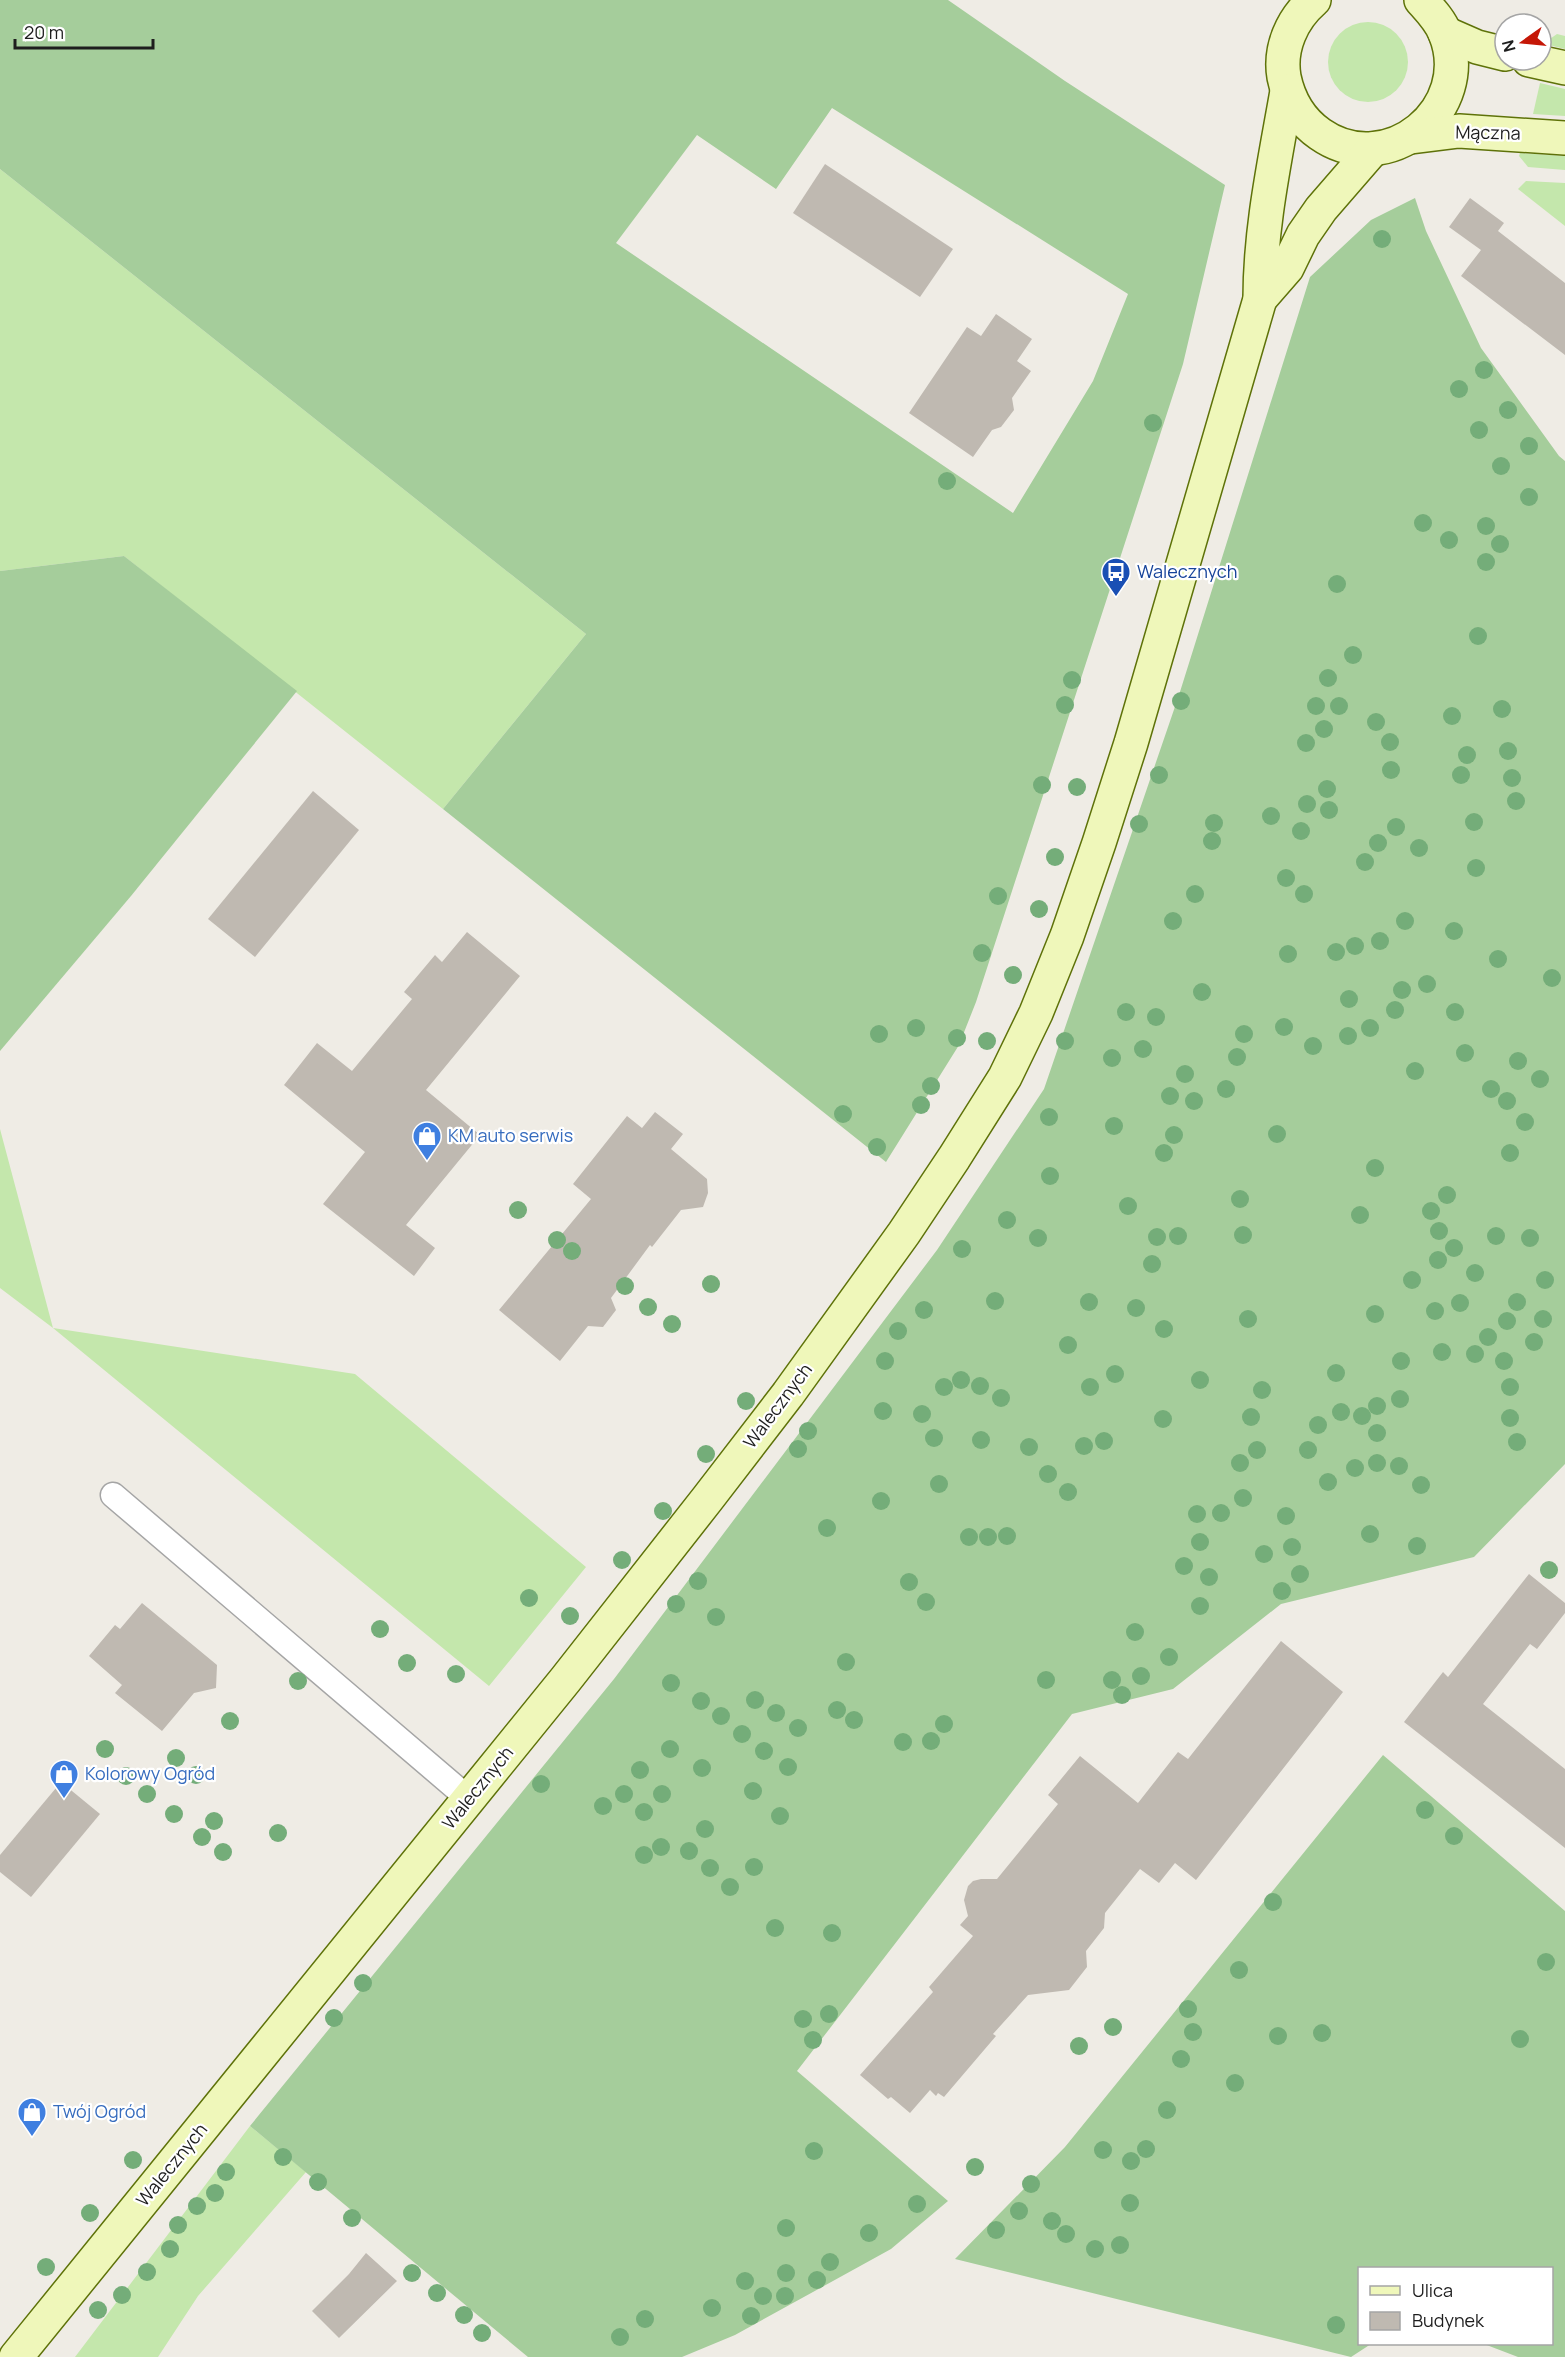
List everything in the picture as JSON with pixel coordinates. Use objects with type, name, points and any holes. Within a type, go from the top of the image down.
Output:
[{"type":"street","points":[[1299,8],[1285,45],[1283,68],[1287,91],[1296,111],[1311,128],[1329,140],[1351,148],[1372,149],[1386,147],[1411,137],[1430,122],[1443,102],[1450,80],[1451,56],[1445,33],[1435,15],[1421,0]]},
{"type":"street","points":[[1445,33],[1477,47],[1493,51]]},
{"type":"street","name":"Walecznych","points":[[16,2357],[567,1679],[788,1394],[904,1233],[1005,1077],[1041,1002],[1067,936],[1099,843],[1131,743],[1260,299],[1264,222],[1287,91]]},
{"type":"street","name":"Mączna","points":[[1411,137],[1459,131],[1565,138]]},
{"type":"street","name":"Walecznych","points":[[1260,299],[1287,268],[1303,235],[1321,209],[1372,149]]},
{"type":"lane","points":[[112,1495],[469,1799]]},
{"type":"green space","points":[[0,0],[948,0],[1065,81],[1225,185],[1183,364],[976,1002],[959,1045],[886,1162],[443,809],[586,634],[0,169]],"holes":[[[832,108],[1128,294],[1093,381],[1013,513],[616,243],[697,135],[776,189]]]},
{"type":"green space","points":[[1368,22],[1383,25],[1396,34],[1405,47],[1408,62],[1405,77],[1396,90],[1383,99],[1368,102],[1353,99],[1340,90],[1331,77],[1328,62],[1331,47],[1340,34],[1353,25]]},
{"type":"green space","points":[[1557,34],[1565,36],[1565,49],[1553,46],[1553,37]]},
{"type":"green space","points":[[1540,83],[1565,89],[1565,116],[1533,114]]},
{"type":"green space","points":[[1520,153],[1565,156],[1565,170],[1528,167],[1519,156]]},
{"type":"green space","points":[[0,169],[586,634],[443,809],[124,556],[0,571]]},
{"type":"green space","points":[[1526,181],[1565,183],[1565,226],[1518,189]]},
{"type":"green space","points":[[1415,198],[1426,231],[1481,348],[1559,456],[1565,461],[1565,1464],[1474,1557],[1281,1604],[1173,1689],[1072,1714],[797,2071],[948,2201],[891,2249],[735,2335],[682,2357],[528,2357],[250,2126],[614,1679],[937,1250],[1044,1089],[1179,695],[1310,277],[1371,220]]},
{"type":"green space","points":[[124,556],[297,691],[131,896],[0,1051],[0,571]]},
{"type":"green space","points":[[0,1129],[53,1328],[0,1288]]},
{"type":"green space","points":[[53,1328],[355,1374],[586,1567],[489,1686]]},
{"type":"green space","points":[[1383,1755],[1565,1911],[1565,2357],[1518,2357],[1487,2345],[1553,2345],[1553,2267],[1358,2267],[1358,2345],[1369,2345],[1351,2357],[955,2259],[1065,2147]]},
{"type":"green space","points":[[250,2126],[306,2172],[198,2296],[158,2357],[75,2357]]},
{"type":"building","points":[[825,164],[953,249],[920,297],[793,213]]},
{"type":"building","points":[[1470,198],[1504,223],[1498,231],[1565,283],[1565,355],[1461,276],[1481,250],[1449,227]]},
{"type":"building","points":[[996,314],[1032,339],[1017,361],[1031,371],[1012,398],[1014,410],[1001,427],[992,430],[973,457],[909,413],[967,327],[981,336]]},
{"type":"building","points":[[313,791],[359,830],[255,957],[208,919]]},
{"type":"building","points":[[467,932],[520,976],[426,1090],[480,1135],[406,1225],[435,1248],[414,1276],[323,1204],[365,1152],[284,1085],[317,1043],[352,1071],[412,999],[404,992],[435,955],[442,962]]},
{"type":"building","points":[[655,1112],[683,1134],[671,1149],[707,1179],[708,1193],[703,1207],[681,1210],[652,1247],[650,1245],[611,1298],[616,1310],[603,1327],[588,1326],[560,1361],[499,1310],[591,1199],[573,1184],[627,1116],[642,1128]]},
{"type":"building","points":[[1529,1574],[1565,1603],[1565,1613],[1537,1649],[1530,1644],[1483,1704],[1565,1769],[1565,1848],[1404,1722],[1443,1672],[1448,1677]]},
{"type":"building","points":[[142,1603],[217,1665],[216,1688],[194,1693],[162,1731],[115,1693],[122,1685],[89,1656],[115,1625],[120,1629]]},
{"type":"building","points":[[1281,1641],[1343,1692],[1196,1880],[1175,1863],[1159,1883],[1140,1869],[1105,1913],[1104,1928],[1086,1951],[1087,1967],[1069,1990],[1028,1995],[993,2034],[996,2036],[944,2097],[938,2093],[936,2096],[930,2090],[910,2113],[891,2097],[888,2099],[860,2075],[933,1992],[929,1987],[973,1936],[960,1925],[968,1916],[964,1900],[968,1886],[973,1881],[981,1879],[997,1879],[1058,1804],[1048,1795],[1080,1756],[1138,1803],[1178,1752],[1188,1759]]},
{"type":"building","points":[[61,1782],[100,1814],[31,1897],[0,1872],[0,1855]]},
{"type":"building","points":[[366,2253],[397,2281],[339,2338],[312,2311],[349,2274]]},
{"type":"place","name":"Walecznych","points":[[1116,598]]},
{"type":"place","name":"KM auto serwis","points":[[427,1162]]},
{"type":"place","name":"Kolorowy Ogród","points":[[64,1800]]},
{"type":"place","name":"Twój Ogród","points":[[32,2138]]}]
